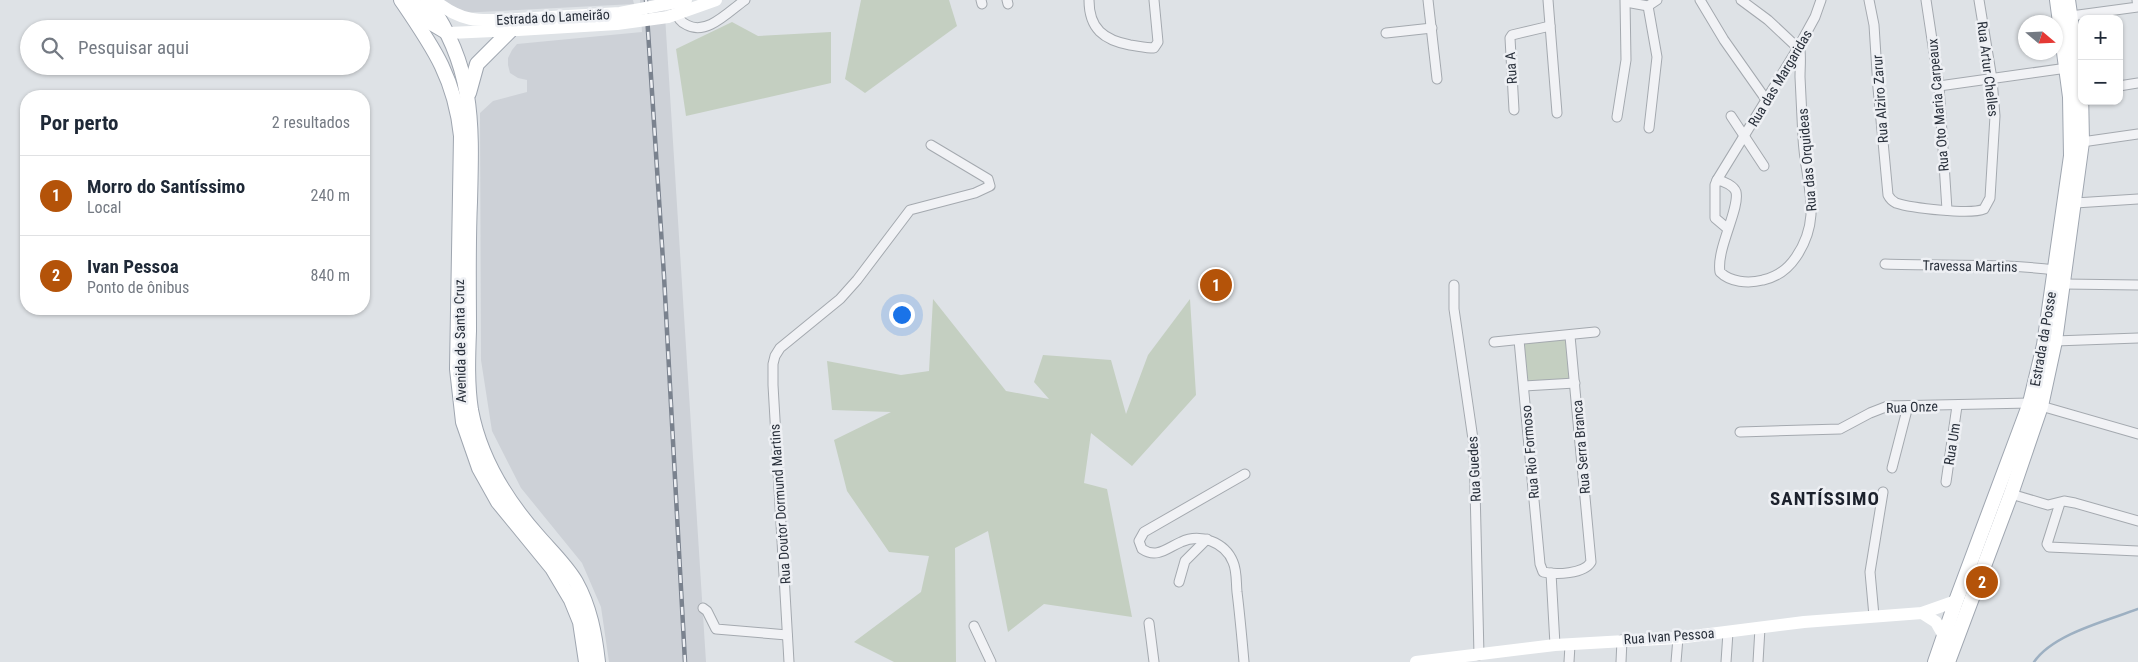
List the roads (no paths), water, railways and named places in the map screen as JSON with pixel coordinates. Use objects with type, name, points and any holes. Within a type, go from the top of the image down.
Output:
[{"type":"main road","name":"Avenida de Santa Cruz","points":[[402,0],[442,63],[458,111],[461,136],[457,369],[460,409],[466,437],[498,502],[563,583],[580,622],[586,662]]},
{"type":"main road","points":[[411,0],[433,24],[449,33]]},
{"type":"main road","name":"Avenida de Santa Cruz","points":[[427,0],[449,33],[463,72],[468,96],[472,149],[468,362],[471,410],[482,448],[502,488],[514,506],[557,556],[577,584],[590,615],[598,662]]},
{"type":"main road","name":"Estrada da Posse","points":[[1936,662],[1956,601],[2036,405],[2071,156],[2072,126],[2067,68],[2057,0]]},
{"type":"main road","name":"Estrada da Posse","points":[[2068,0],[2078,68]]},
{"type":"main road","points":[[468,96],[478,64],[515,27]]},
{"type":"main road","name":"Estrada da Posse","points":[[1948,662],[2011,494],[2055,341],[2082,142],[2081,105]]},
{"type":"street","name":"Estrada do Lameirão","points":[[434,0],[454,15],[471,20],[515,27],[617,24],[668,17],[716,0]]},
{"type":"street","points":[[678,0],[676,5],[677,16],[684,24],[699,29],[711,25],[745,0]]},
{"type":"street","name":"Estrada do Lameirão","points":[[449,33],[515,27],[620,13],[686,0]]},
{"type":"street","points":[[1088,0],[1090,16],[1102,35],[1117,42],[1149,48],[1154,48],[1158,42],[1154,0]]},
{"type":"street","points":[[1428,0],[1437,79]]},
{"type":"street","points":[[1548,0],[1557,113]]},
{"type":"street","points":[[1617,117],[1626,60],[1626,1],[1648,6],[1657,0]]},
{"type":"street","points":[[1700,0],[1724,40],[1767,101]]},
{"type":"street","points":[[1741,0],[1768,20],[1798,48]]},
{"type":"street","name":"Rua das Margaridas","points":[[1717,180],[1798,48],[1815,17],[1821,0]]},
{"type":"street","name":"Rua Alziro Zarur","points":[[1869,0],[1874,25],[1887,190],[1890,198],[1902,204],[1946,210]]},
{"type":"street","name":"Rua Oto Maria Carpeaux","points":[[1926,0],[1939,86],[1946,210]]},
{"type":"street","name":"Rua Artur Chelles","points":[[1946,210],[1980,211],[1987,206],[1990,198],[1995,140],[1992,79],[1979,0]]},
{"type":"street","points":[[2071,16],[2138,7],[2137,0]]},
{"type":"street","points":[[1648,6],[1657,57],[1648,128]]},
{"type":"street","name":"Rua A","points":[[1514,110],[1510,38],[1516,34],[1550,26]]},
{"type":"street","points":[[1386,33],[1432,28]]},
{"type":"street","name":"Rua das Orquideas","points":[[1717,180],[1730,185],[1736,194],[1720,256],[1720,272],[1725,277],[1746,282],[1761,281],[1774,277],[1784,271],[1793,262],[1808,235],[1812,223],[1804,151],[1801,55],[1798,48]]},
{"type":"street","points":[[1939,86],[2067,68]]},
{"type":"street","points":[[2123,85],[2138,83]]},
{"type":"street","points":[[1731,116],[1764,166]]},
{"type":"street","points":[[2082,142],[2138,134]]},
{"type":"street","name":"Rua Doutor Dormund Martins","points":[[789,662],[772,378],[775,356],[780,348],[846,293],[910,210],[975,193],[990,186],[988,179],[931,145]]},
{"type":"street","points":[[1717,180],[1715,185],[1715,218],[1728,229]]},
{"type":"street","points":[[2075,203],[2138,198]]},
{"type":"street","name":"Travessa Martins","points":[[1885,264],[1992,265],[2055,270]]},
{"type":"street","points":[[2064,284],[2138,285]]},
{"type":"street","name":"Rua Guedes","points":[[1454,285],[1454,309],[1474,446],[1479,655]]},
{"type":"street","points":[[1494,342],[1570,336],[1595,332]]},
{"type":"street","name":"Rua Serra Branca","points":[[1551,573],[1582,570],[1590,565],[1591,558],[1570,336]]},
{"type":"street","points":[[2055,341],[2138,338]]},
{"type":"street","name":"Rua Rio Formoso","points":[[1519,340],[1540,564],[1543,572],[1551,573]]},
{"type":"street","points":[[1524,386],[1575,382]]},
{"type":"street","name":"Rua Onze","points":[[1740,432],[1832,430],[1846,427],[1881,408],[2036,405]]},
{"type":"street","name":"Estrada da Posse","points":[[2036,405],[2138,434]]},
{"type":"street","points":[[1892,468],[1908,406]]},
{"type":"street","name":"Rua Um","points":[[1946,482],[1958,406]]},
{"type":"street","points":[[1244,662],[1235,568],[1227,553],[1207,539],[1201,538],[1188,539],[1157,554],[1149,553],[1142,549],[1140,541],[1144,532],[1245,474]]},
{"type":"street","points":[[1874,616],[1870,572],[1882,492]]},
{"type":"street","points":[[2011,494],[2048,505],[2075,503],[2138,521]]},
{"type":"street","points":[[2060,503],[2046,544],[2049,547],[2138,551]]},
{"type":"street","points":[[1178,582],[1185,561],[1207,539]]},
{"type":"street","points":[[1551,573],[1555,646]]},
{"type":"street","name":"Rua Ivan Pessoa","points":[[1416,662],[1555,646],[1622,640],[1678,638],[1922,612],[1956,601]]},
{"type":"street","points":[[703,608],[707,611],[712,624],[716,628],[787,635]]},
{"type":"street","points":[[1922,612],[1936,622],[1944,636]]},
{"type":"street","points":[[1149,623],[1154,662]]},
{"type":"street","points":[[974,626],[991,662]]},
{"type":"street","points":[[1758,662],[1760,628]]},
{"type":"street","points":[[1726,662],[1728,632]]},
{"type":"street","points":[[1676,662],[1678,638]]},
{"type":"street","points":[[1621,662],[1622,640]]},
{"type":"street","points":[[1569,662],[1570,645]]},
{"type":"waterway","points":[[2034,662],[2043,652],[2067,636],[2138,609]]},
{"type":"railway","points":[[646,0],[664,276],[685,662]]},
{"type":"place","name":"Morro do Santíssimo","points":[[1216,285]]},
{"type":"place","name":"Ivan Pessoa","points":[[1982,582]]},
{"type":"district","name":"SANTÍSSIMO","points":[[1825,498]]}]
